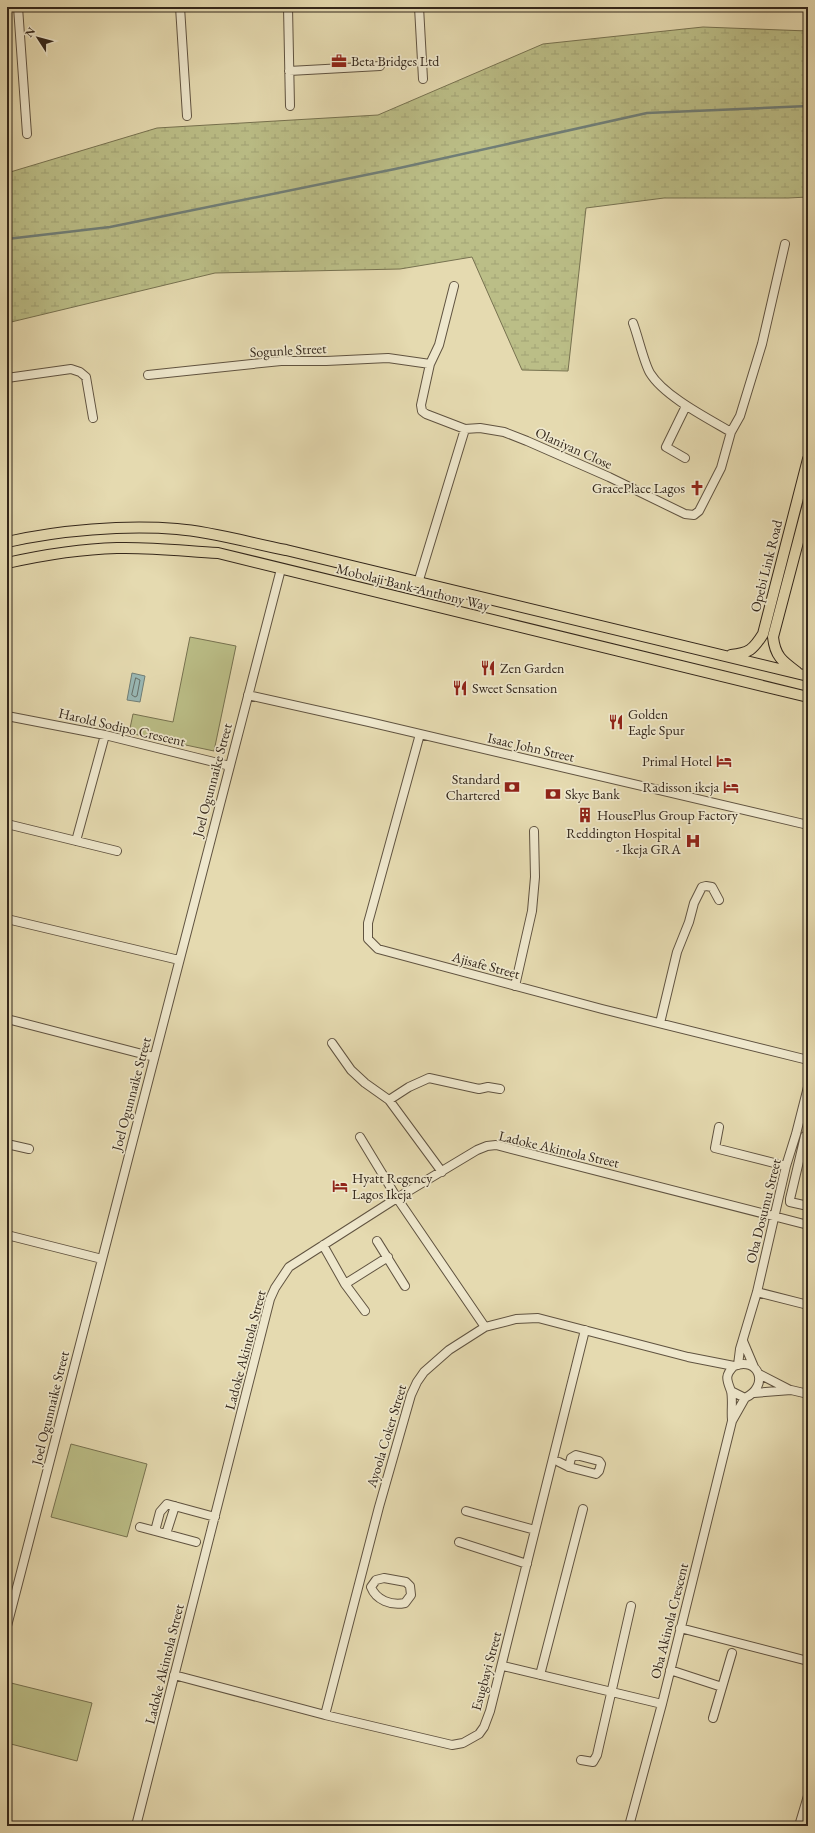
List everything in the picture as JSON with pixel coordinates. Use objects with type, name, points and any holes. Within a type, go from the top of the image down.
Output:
[{"type":"main road","name":"Opebi Link Road","points":[[724,656],[745,653],[756,646],[763,634],[808,459]]},
{"type":"main road","name":"Opebi Link Road","points":[[804,675],[782,660],[774,649],[773,637],[808,504]]},
{"type":"main road","name":"Mobolaji Bank-Anthony Way","points":[[7,542],[38,536],[104,529],[178,529],[234,539],[804,675]]},
{"type":"main road","name":"Mobolaji Bank-Anthony Way","points":[[7,563],[84,550],[137,548],[218,553],[808,697]]},
{"type":"street","points":[[18,7],[27,134]]},
{"type":"street","points":[[180,7],[187,116]]},
{"type":"street","points":[[288,7],[290,106]]},
{"type":"street","points":[[419,7],[423,79]]},
{"type":"street","points":[[289,71],[380,66]]},
{"type":"street","name":"Olaniyan Close","points":[[465,429],[480,428],[496,431],[527,441],[609,477],[690,516],[694,515],[699,511],[721,468],[731,432],[740,416],[762,344],[785,244]]},
{"type":"street","points":[[418,583],[465,429],[426,414],[422,411],[421,405],[430,364],[439,345],[454,286]]},
{"type":"street","points":[[633,323],[648,371],[662,388],[686,406],[731,432]]},
{"type":"street","name":"Sogunle Street","points":[[148,376],[281,361],[326,361],[388,358],[430,364]]},
{"type":"street","points":[[7,378],[71,369],[80,372],[86,378],[93,418]]},
{"type":"street","points":[[685,458],[666,448],[686,406]]},
{"type":"street","name":"Joel Ogunnaike Street","points":[[7,1626],[281,569]]},
{"type":"street","name":"Isaac John Street","points":[[248,695],[808,825]]},
{"type":"street","name":"Harold Sodipo Crescent","points":[[7,716],[105,735],[230,766]]},
{"type":"street","name":"Ajisafe Street","points":[[420,734],[368,923],[368,939],[378,949],[515,986],[808,1060]]},
{"type":"street","points":[[76,841],[105,735]]},
{"type":"street","points":[[7,824],[117,851]]},
{"type":"street","points":[[515,986],[532,912],[535,877],[534,831]]},
{"type":"street","points":[[660,1023],[677,952],[689,922],[694,903],[702,887],[712,887],[719,900]]},
{"type":"street","points":[[7,919],[179,960]]},
{"type":"street","points":[[7,1019],[154,1057]]},
{"type":"street","points":[[332,1043],[352,1070],[365,1083],[389,1100],[442,1172]]},
{"type":"street","points":[[389,1100],[409,1086],[429,1078],[479,1090],[488,1087],[500,1089]]},
{"type":"street","name":"Oba Dosumu Street","points":[[736,1365],[757,1292],[786,1166],[805,1109],[808,1087]]},
{"type":"street","points":[[719,1127],[715,1148],[786,1166]]},
{"type":"street","points":[[804,1136],[790,1202],[808,1206]]},
{"type":"street","points":[[360,1137],[397,1198],[485,1327]]},
{"type":"street","points":[[7,1144],[29,1149]]},
{"type":"street","name":"Ladoke Akintola Street","points":[[136,1826],[270,1299],[275,1288],[289,1267],[397,1198],[477,1150],[496,1145],[808,1224]]},
{"type":"street","points":[[7,1235],[102,1259]]},
{"type":"street","points":[[377,1241],[405,1286]]},
{"type":"street","points":[[323,1245],[345,1284],[365,1311]]},
{"type":"street","points":[[345,1284],[388,1257]]},
{"type":"street","points":[[757,1292],[808,1305]]},
{"type":"street","name":"Ayoola Coker Street","points":[[325,1715],[360,1585],[379,1507],[411,1395],[424,1372],[449,1350],[485,1327],[516,1319],[538,1318],[688,1357],[736,1365]]},
{"type":"street","name":"Esugbayi Street","points":[[174,1675],[325,1715],[452,1745],[463,1743],[479,1734],[484,1727],[490,1711],[503,1666],[585,1330]]},
{"type":"street","points":[[743,1341],[756,1370],[759,1384],[754,1393]]},
{"type":"street","points":[[732,1421],[730,1391],[727,1381],[728,1375],[736,1365],[749,1364],[756,1370],[791,1390],[808,1394]]},
{"type":"street","points":[[732,1421],[745,1398],[754,1393],[791,1390]]},
{"type":"street","points":[[730,1391],[745,1398]]},
{"type":"street","name":"Oba Akinola Crescent","points":[[629,1826],[662,1704],[732,1421]]},
{"type":"street","points":[[559,1462],[568,1467]]},
{"type":"street","points":[[155,1531],[160,1512],[167,1504],[215,1517]]},
{"type":"street","points":[[166,1534],[175,1506]]},
{"type":"street","points":[[540,1675],[583,1508]]},
{"type":"street","points":[[466,1511],[535,1530]]},
{"type":"street","points":[[140,1527],[196,1542]]},
{"type":"street","points":[[459,1542],[527,1564]]},
{"type":"street","points":[[360,1585],[371,1588],[376,1597],[398,1605],[405,1603],[411,1595],[410,1586],[406,1582],[396,1579],[384,1578],[376,1580],[371,1588]]},
{"type":"street","points":[[581,1760],[589,1762],[595,1759],[631,1606]]},
{"type":"street","points":[[680,1628],[808,1661]]},
{"type":"street","points":[[713,1718],[732,1653]]},
{"type":"street","points":[[503,1666],[662,1704]]},
{"type":"street","points":[[670,1670],[722,1687]]},
{"type":"street","points":[[799,1826],[808,1796]]},
{"type":"green space","points":[[703,27],[808,31],[808,197],[664,198],[586,208],[568,371],[522,370],[472,257],[400,269],[215,273],[7,323],[7,173],[157,128],[378,115],[543,44]]},
{"type":"green space","points":[[190,637],[236,646],[214,751],[129,733],[133,714],[173,722]]},
{"type":"green space","points":[[71,1444],[147,1464],[127,1537],[51,1517]]},
{"type":"green space","points":[[7,1682],[92,1703],[77,1761],[7,1743]]},
{"type":"water","points":[[132,673],[145,676],[140,702],[127,700]]},
{"type":"waterway","points":[[7,239],[110,227],[395,169],[647,113],[808,106]]},
{"type":"place","name":"Beta Bridges Ltd","points":[[339,61]]},
{"type":"place","name":"GracePlace Lagos","points":[[697,488]]},
{"type":"place","name":"Zen Garden","points":[[488,668]]},
{"type":"place","name":"Sweet Sensation","points":[[460,688]]},
{"type":"place","name":"Golden Eagle Spur","points":[[616,722]]},
{"type":"place","name":"Primal Hotel","points":[[724,761]]},
{"type":"place","name":"Standard Chartered","points":[[512,787]]},
{"type":"place","name":"Radisson ikeja","points":[[731,787]]},
{"type":"place","name":"Skye Bank","points":[[553,794]]},
{"type":"place","name":"HousePlus Group Factory","points":[[585,815]]},
{"type":"place","name":"Reddington Hospital - Ikeja GRA","points":[[693,841]]},
{"type":"place","name":"Hyatt Regency Lagos Ikeja","points":[[340,1186]]}]
